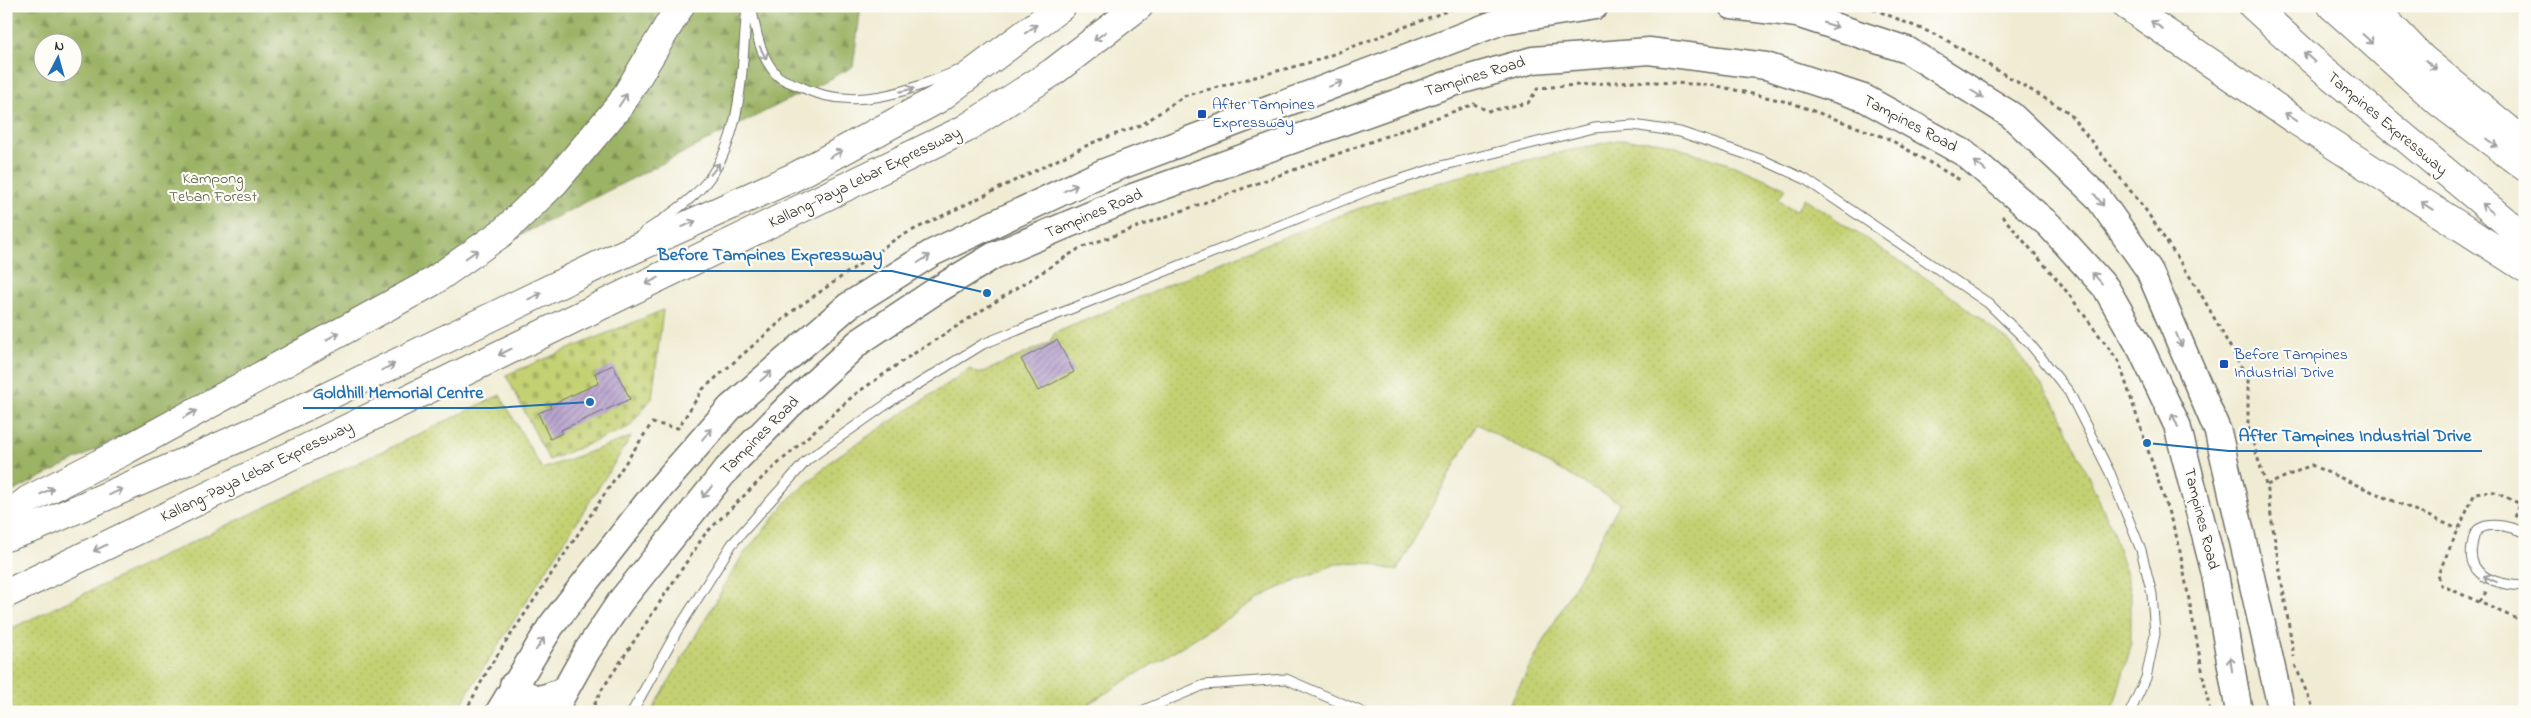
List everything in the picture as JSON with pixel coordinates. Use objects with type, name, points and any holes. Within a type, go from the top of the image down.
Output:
[{"type":"highway","points":[[6,517],[28,500],[124,451],[432,282],[503,232],[567,168],[621,104],[680,6]]},
{"type":"highway","points":[[6,537],[36,527],[266,426],[597,266],[813,167],[938,99],[1062,6]]},
{"type":"highway","name":"Kallang-Paya Lebar Expressway","points":[[6,594],[965,130],[1053,72],[1139,6]]},
{"type":"highway","points":[[2127,6],[2181,40],[2295,120],[2525,268]]},
{"type":"highway","name":"Tampines Expressway","points":[[2253,6],[2334,79],[2525,238]]},
{"type":"highway","points":[[2332,6],[2440,103],[2525,167]]},
{"type":"highway","points":[[2372,6],[2422,58],[2525,143]]},
{"type":"main road","name":"Tampines Road","points":[[499,712],[551,626],[652,497],[730,408],[848,306],[932,254],[1102,173],[1502,21],[1595,6]]},
{"type":"main road","points":[[1732,6],[1797,14],[1907,50],[2010,114],[2097,196],[2149,270],[2218,432],[2282,712]]},
{"type":"main road","name":"Tampines Road","points":[[559,701],[620,602],[680,525],[727,469],[782,413],[859,342],[934,292],[994,256],[1133,197],[1449,84],[1533,60],[1649,52],[1766,66],[1864,98],[1964,153],[2049,225],[2106,288],[2142,349],[2177,425],[2215,574],[2239,712]]},
{"type":"main road","points":[[514,685],[530,698],[559,701]]},
{"type":"lane","points":[[749,6],[760,49],[776,75],[816,95],[858,100],[911,90],[996,55]]},
{"type":"lane","points":[[597,266],[694,196],[722,160],[736,116],[749,6]]},
{"type":"lane","points":[[632,712],[677,631],[732,544],[806,460],[894,399],[983,344],[1392,182],[1445,165],[1594,128],[1633,125],[1680,132],[1763,160],[1805,179],[1988,303],[2030,344],[2068,392],[2110,473],[2141,550],[2152,594],[2154,634],[2146,678],[2130,712]]},
{"type":"lane","points":[[2525,532],[2511,527],[2489,526],[2480,529],[2475,534],[2471,551],[2475,568],[2485,578],[2500,583],[2525,586]]},
{"type":"lane","points":[[1139,712],[1204,685],[1286,679],[1362,712]]},
{"type":"path","points":[[1092,143],[1142,124],[1184,96],[1315,60],[1460,6]]},
{"type":"path","points":[[590,712],[601,692],[705,534],[761,479],[854,395],[910,356],[1080,248],[1474,104],[1488,111],[1528,103],[1538,88],[1633,80],[1713,85],[1792,103],[1889,139],[1965,183]]},
{"type":"path","points":[[2000,214],[2061,284],[2118,362],[2178,541],[2210,712]]},
{"type":"path","points":[[2198,289],[2248,379],[2248,426],[2266,485],[2295,664],[2315,712]]},
{"type":"path","points":[[465,712],[490,666],[652,423],[678,428]]},
{"type":"path","points":[[2266,485],[2311,465],[2458,529]]},
{"type":"green space","name":"Kampong Teban Forest","points":[[6,6],[861,6],[853,67],[6,495]]},
{"type":"green space","points":[[1617,140],[1657,141],[1735,166],[1786,188],[1778,200],[1796,211],[1804,198],[1939,287],[2010,342],[2056,405],[2113,531],[2131,592],[2131,646],[2115,702],[2110,712],[1505,712],[1620,503],[1477,424],[1397,571],[1365,563],[1336,564],[1270,592],[1075,712],[651,712],[742,556],[790,498],[838,456],[970,369],[979,374],[1049,343],[1055,333],[1228,260],[1360,208],[1456,177]]},
{"type":"green space","points":[[663,310],[652,398],[629,427],[549,460],[506,375]]},
{"type":"green space","points":[[500,395],[542,469],[631,437],[457,712],[6,712],[6,631]]},
{"type":"building","points":[[1057,340],[1074,372],[1038,391],[1021,359]]},
{"type":"building","points":[[613,365],[630,399],[561,430],[562,433],[550,439],[538,413],[551,408],[550,405],[599,383],[595,373]]},
{"type":"waterway","points":[[2516,6],[2525,14]]},
{"type":"place","name":"After Tampines Expressway","points":[[1202,114]]},
{"type":"place","name":"Before Tampines Expressway","points":[[987,293]]},
{"type":"place","name":"Before Tampines Industrial Drive","points":[[2224,364]]},
{"type":"place","name":"Goldhill Memorial Centre","points":[[590,402]]},
{"type":"place","name":"After Tampines Industrial Drive","points":[[2147,443]]}]
